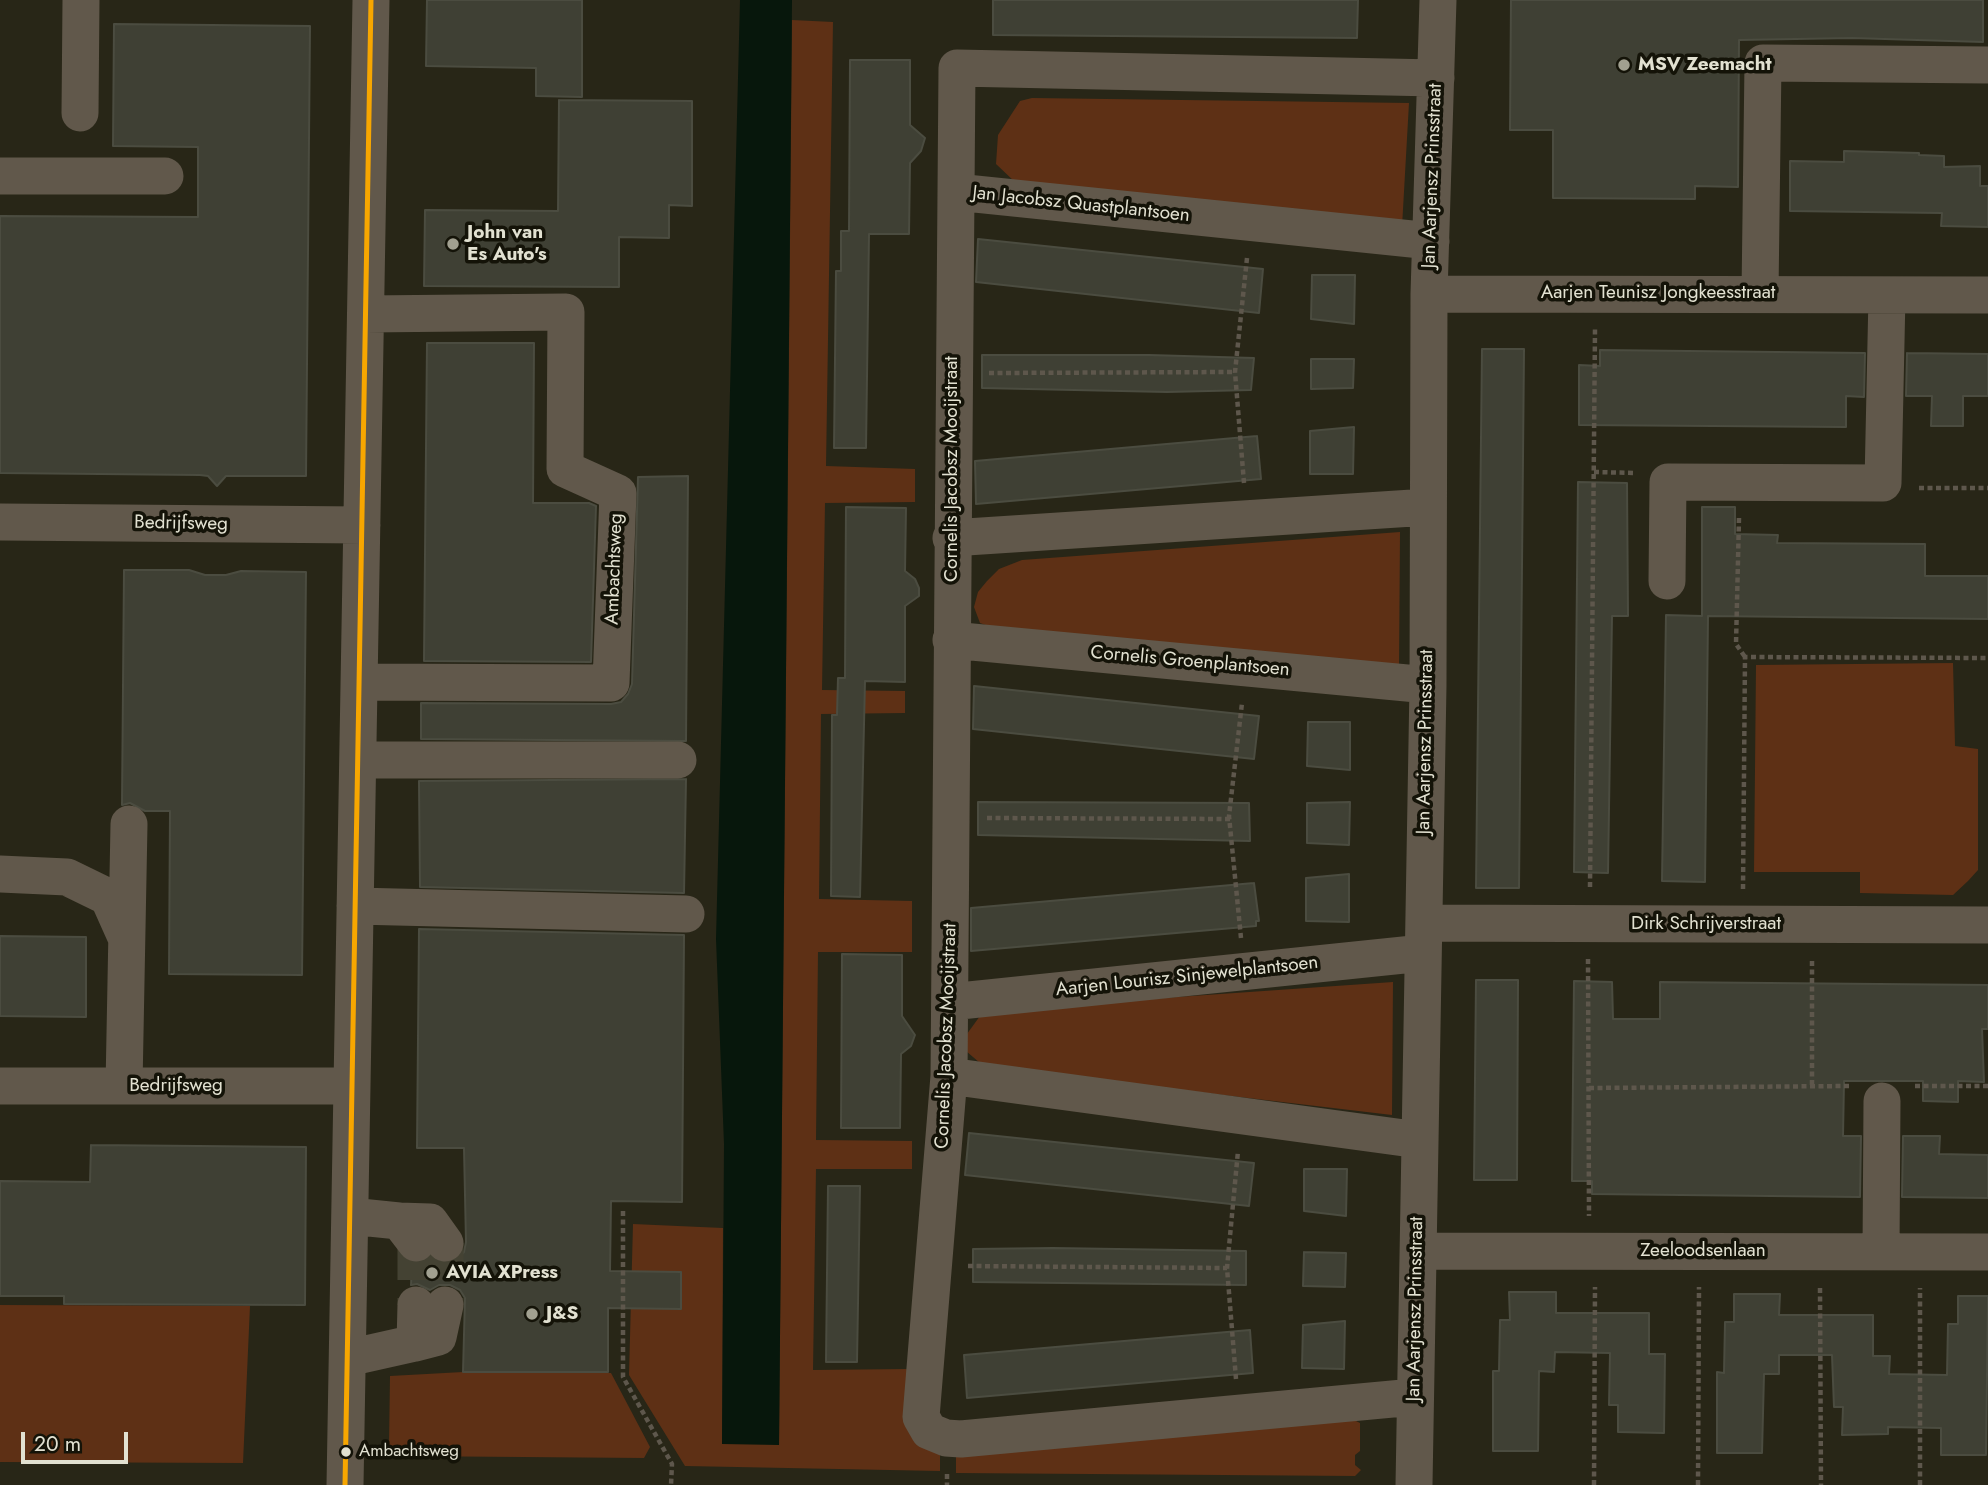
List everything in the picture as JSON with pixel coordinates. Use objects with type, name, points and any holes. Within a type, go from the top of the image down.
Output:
[{"type":"street","points":[[80,113],[81,0]]},
{"type":"street","points":[[345,1485],[371,0]]},
{"type":"street","name":"Jan Aarjensz Prinsstraat","points":[[1413,1485],[1428,685],[1429,294],[1438,0]]},
{"type":"street","points":[[1760,293],[1763,63],[1988,65]]},
{"type":"street","name":"Jan Jacobsz Quastplantsoen","points":[[1432,241],[956,192],[957,68],[1436,78]]},
{"type":"street","points":[[0,176],[165,176]]},
{"type":"street","name":"Cornelis Jacobsz Mooijstraat","points":[[956,192],[951,538],[949,1076],[920,1400],[921,1417],[929,1431],[946,1438],[961,1438],[1414,1398]]},
{"type":"street","name":"Aarjen Teunisz Jongkeesstraat","points":[[1429,294],[1988,295]]},
{"type":"street","points":[[1667,581],[1668,482],[1883,483],[1887,295]]},
{"type":"street","name":"Ambachtsweg","points":[[359,682],[611,683],[618,493],[565,469],[566,312],[366,314]]},
{"type":"street","points":[[951,538],[1428,507]]},
{"type":"street","name":"Bedrijfsweg","points":[[0,522],[362,525]]},
{"type":"street","name":"Cornelis Groenplantsoen","points":[[951,640],[1428,685]]},
{"type":"street","points":[[358,760],[678,760]]},
{"type":"street","points":[[124,1086],[129,824]]},
{"type":"street","points":[[0,874],[67,877],[108,897],[125,936]]},
{"type":"street","points":[[355,906],[687,914]]},
{"type":"street","name":"Dirk Schrijverstraat","points":[[1423,938],[1588,923],[1988,925]]},
{"type":"street","name":"Aarjen Lourisz Sinjewelplantsoen","points":[[950,1002],[1244,972],[1423,938]]},
{"type":"street","points":[[949,1076],[1419,1140]]},
{"type":"street","name":"Bedrijfsweg","points":[[0,1086],[352,1086]]},
{"type":"street","points":[[1881,1091],[1881,1252]]},
{"type":"street","points":[[350,1216],[420,1236]]},
{"type":"street","name":"Zeeloodsenlaan","points":[[1419,1251],[1988,1252]]},
{"type":"street","points":[[348,1358],[415,1343],[431,1305]]},
{"type":"path","points":[[1247,519],[1235,372],[1250,223]]},
{"type":"path","points":[[1594,1485],[1595,1287],[1589,1251],[1588,923],[1595,293]]},
{"type":"path","points":[[953,373],[1235,372]]},
{"type":"path","points":[[1740,482],[1736,644],[1745,657],[1742,924]]},
{"type":"path","points":[[1883,483],[1909,488],[1988,488]]},
{"type":"path","points":[[1745,657],[1988,658]]},
{"type":"path","points":[[1244,972],[1230,820],[1245,667]]},
{"type":"path","points":[[951,818],[1230,820]]},
{"type":"path","points":[[1812,924],[1812,1085]]},
{"type":"path","points":[[1589,1088],[1812,1085],[1881,1091],[1988,1086]]},
{"type":"path","points":[[1239,1413],[1227,1268],[1242,1115]]},
{"type":"path","points":[[623,1211],[623,1377],[671,1464],[671,1485]]},
{"type":"path","points":[[1698,1485],[1699,1251]]},
{"type":"path","points":[[1820,1252],[1821,1485]]},
{"type":"path","points":[[1920,1252],[1920,1485]]},
{"type":"path","points":[[932,1265],[1227,1268]]},
{"type":"shaded area","points":[[740,0],[792,0],[779,1445],[722,1444],[724,1144],[716,939]]},
{"type":"shaded area","points":[[792,20],[833,22],[826,466],[915,469],[915,502],[825,503],[822,690],[905,691],[905,713],[821,714],[819,899],[912,901],[912,952],[818,952],[816,1140],[912,1141],[912,1169],[816,1169],[813,1370],[910,1369],[940,1450],[940,1471],[685,1466],[629,1375],[633,1224],[723,1228],[722,1443],[779,1444]]},
{"type":"shaded area","points":[[1032,98],[1409,103],[1402,227],[1016,183],[996,164],[998,135],[1020,101]]},
{"type":"shaded area","points":[[1400,532],[1399,669],[1000,630],[980,623],[974,607],[978,592],[999,569],[1022,560]]},
{"type":"shaded area","points":[[1953,663],[1955,746],[1978,749],[1978,870],[1968,881],[1953,895],[1860,893],[1860,872],[1754,872],[1756,665]]},
{"type":"shaded area","points":[[1393,982],[1392,1115],[995,1068],[980,1063],[966,1051],[964,1038],[980,1016],[1005,1009]]},
{"type":"shaded area","points":[[0,1305],[250,1306],[243,1463],[0,1462]]},
{"type":"shaded area","points":[[463,1372],[611,1373],[650,1447],[644,1458],[398,1456],[389,1446],[390,1376]]},
{"type":"shaded area","points":[[1354,1420],[1360,1423],[1360,1451],[1355,1455],[1355,1465],[1361,1470],[1355,1476],[956,1473],[956,1450]]},
{"type":"building","points":[[427,0],[582,0],[582,97],[536,96],[536,68],[426,66]]},
{"type":"building","points":[[993,0],[1358,0],[1357,38],[993,35]]},
{"type":"building","name":"MSV Zeemacht","points":[[1511,0],[1983,0],[1983,42],[1852,38],[1739,40],[1738,187],[1695,186],[1695,199],[1553,198],[1553,130],[1510,130]]},
{"type":"building","points":[[114,24],[310,26],[306,476],[226,476],[217,486],[208,476],[200,475],[0,473],[0,216],[198,217],[198,147],[113,146]]},
{"type":"building","points":[[850,60],[910,60],[910,125],[925,138],[921,151],[910,163],[909,234],[869,234],[866,448],[834,448],[836,271],[841,271],[841,231],[849,231]]},
{"type":"building","points":[[559,100],[692,101],[692,206],[669,205],[669,238],[619,237],[619,287],[424,286],[425,210],[558,211]]},
{"type":"building","points":[[1844,151],[1919,153],[1944,156],[1944,167],[1980,166],[1980,186],[1988,186],[1988,227],[1941,226],[1942,213],[1790,211],[1790,161],[1844,162]]},
{"type":"building","points":[[978,239],[1263,269],[1259,313],[976,282]]},
{"type":"building","points":[[1312,275],[1355,275],[1354,324],[1311,319]]},
{"type":"building","points":[[427,343],[534,343],[533,503],[589,503],[596,506],[591,662],[424,661]]},
{"type":"building","points":[[1482,349],[1524,349],[1519,888],[1476,888]]},
{"type":"building","points":[[1600,350],[1865,353],[1864,397],[1846,396],[1846,427],[1579,425],[1579,365],[1600,366]]},
{"type":"building","points":[[1907,353],[1988,354],[1988,396],[1963,396],[1963,426],[1931,426],[1932,396],[1906,396]]},
{"type":"building","points":[[982,355],[1254,358],[1251,390],[1167,392],[982,388]]},
{"type":"building","points":[[1311,359],[1354,359],[1353,388],[1311,389]]},
{"type":"building","points":[[1354,427],[1353,474],[1310,474],[1310,431]]},
{"type":"building","points":[[1257,436],[1261,479],[976,504],[975,461]]},
{"type":"building","points":[[688,476],[686,741],[421,739],[421,703],[621,702],[632,684],[638,477]]},
{"type":"building","points":[[1578,482],[1627,483],[1628,616],[1612,616],[1608,873],[1574,872]]},
{"type":"building","points":[[846,507],[906,508],[905,571],[915,579],[919,588],[919,596],[905,606],[905,682],[865,681],[860,897],[831,896],[832,715],[837,715],[838,678],[845,678]]},
{"type":"building","points":[[1702,507],[1735,507],[1735,534],[1778,535],[1777,543],[1925,544],[1925,576],[1988,576],[1988,619],[1708,616],[1705,882],[1662,881],[1666,615],[1702,616]]},
{"type":"building","points":[[124,570],[189,570],[205,575],[226,575],[241,571],[306,572],[302,975],[169,974],[170,811],[145,811],[130,803],[122,805]]},
{"type":"building","points":[[974,686],[1259,716],[1254,759],[973,729]]},
{"type":"building","points":[[1308,722],[1350,722],[1350,770],[1307,766]]},
{"type":"building","points":[[686,779],[684,893],[420,887],[419,781]]},
{"type":"building","points":[[978,802],[1249,803],[1250,841],[978,835]]},
{"type":"building","points":[[1350,802],[1349,845],[1307,843],[1307,803]]},
{"type":"building","points":[[1349,874],[1349,922],[1306,921],[1306,878]]},
{"type":"building","points":[[1254,883],[1259,921],[1256,921],[1256,926],[971,951],[971,908]]},
{"type":"building","points":[[419,929],[684,935],[682,1202],[611,1201],[610,1271],[681,1272],[681,1309],[608,1308],[608,1372],[463,1372],[465,1298],[460,1290],[450,1285],[439,1285],[430,1290],[417,1284],[411,1285],[412,1263],[419,1264],[431,1257],[446,1264],[457,1260],[464,1252],[466,1242],[464,1148],[417,1148]]},
{"type":"building","points":[[0,936],[86,937],[86,1017],[0,1016]]},
{"type":"building","points":[[842,954],[902,955],[902,1016],[915,1035],[911,1046],[901,1054],[900,1128],[841,1128]]},
{"type":"building","points":[[1476,980],[1518,980],[1517,1180],[1474,1180]]},
{"type":"building","points":[[1574,981],[1612,982],[1613,1019],[1660,1019],[1660,982],[1988,985],[1988,1029],[1982,1029],[1984,1082],[1958,1081],[1958,1102],[1923,1101],[1923,1081],[1844,1081],[1843,1136],[1861,1136],[1860,1197],[1592,1194],[1592,1181],[1572,1181]]},
{"type":"building","points":[[969,1133],[1254,1163],[1249,1206],[965,1175]]},
{"type":"building","points":[[1903,1136],[1940,1136],[1939,1154],[1988,1155],[1988,1198],[1902,1197]]},
{"type":"building","points":[[91,1145],[306,1147],[305,1305],[64,1304],[64,1296],[0,1296],[0,1181],[90,1182]]},
{"type":"building","points":[[1304,1169],[1347,1169],[1346,1216],[1304,1211]]},
{"type":"building","points":[[828,1186],[860,1186],[857,1362],[826,1362]]},
{"type":"building","points":[[973,1249],[1246,1251],[1246,1285],[973,1282]]},
{"type":"building","points":[[1304,1252],[1346,1253],[1345,1287],[1303,1286]]},
{"type":"building","points":[[1509,1292],[1556,1292],[1556,1313],[1649,1313],[1649,1354],[1665,1354],[1664,1433],[1618,1432],[1618,1405],[1609,1405],[1610,1353],[1555,1352],[1554,1372],[1539,1371],[1538,1451],[1493,1451],[1493,1371],[1499,1371],[1500,1320],[1510,1320]]},
{"type":"building","points":[[1734,1294],[1780,1294],[1779,1315],[1873,1315],[1873,1356],[1890,1356],[1889,1374],[1947,1375],[1948,1324],[1958,1324],[1958,1296],[1988,1296],[1986,1455],[1941,1455],[1941,1428],[1888,1427],[1888,1434],[1842,1435],[1843,1407],[1834,1407],[1832,1355],[1779,1355],[1779,1374],[1764,1374],[1762,1453],[1717,1453],[1717,1372],[1724,1373],[1725,1322],[1734,1322]]},
{"type":"building","points":[[1345,1321],[1344,1369],[1302,1368],[1303,1325]]},
{"type":"building","points":[[1250,1330],[1253,1373],[967,1398],[964,1355]]},
{"type":"tunnel","points":[[416,1243],[416,1305]]},
{"type":"tunnel","points":[[445,1243],[445,1305]]},
{"type":"transit line","points":[[345,1485],[371,0]]},
{"type":"place","name":"MSV Zeemacht","points":[[1624,65]]},
{"type":"place","name":"John van Es Auto's","points":[[453,244]]},
{"type":"place","name":"AVIA XPress","points":[[432,1273]]},
{"type":"place","name":"J&S","points":[[532,1314]]},
{"type":"place","name":"Ambachtsweg","points":[[346,1452]]}]
